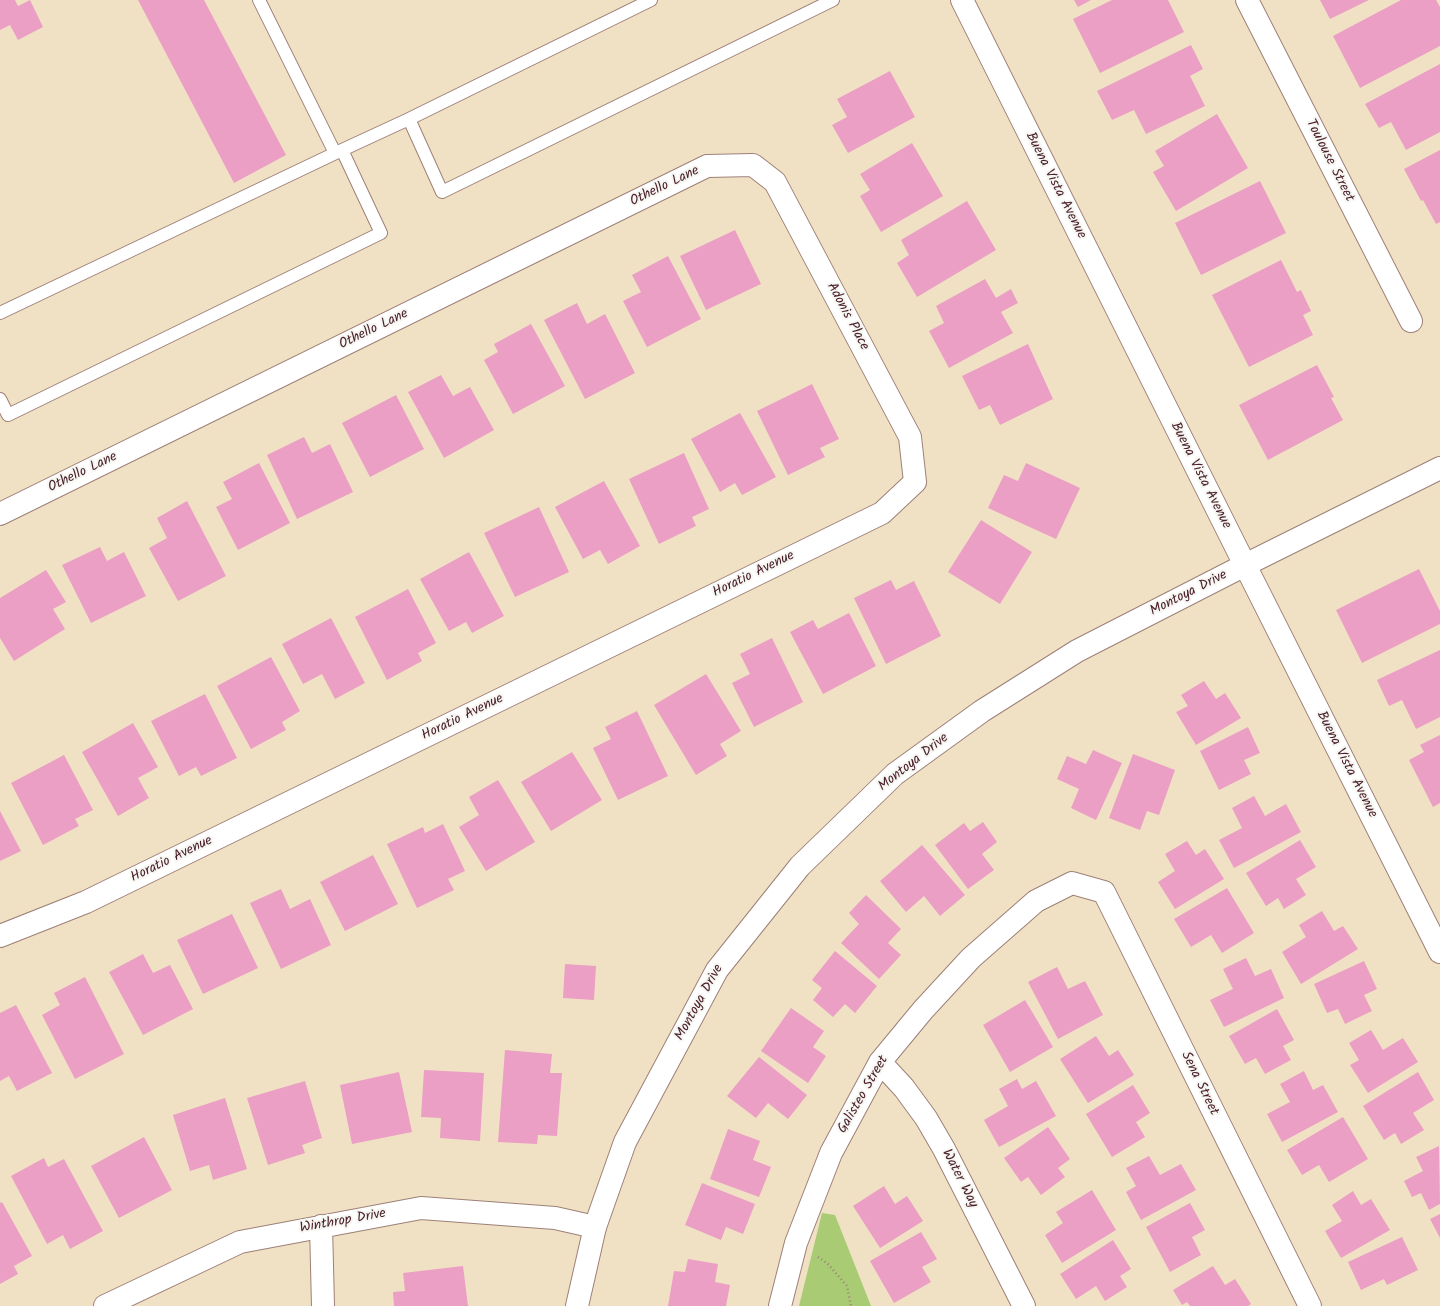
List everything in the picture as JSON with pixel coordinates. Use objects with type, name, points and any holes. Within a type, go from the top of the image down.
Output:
[{"type":"street","name":"Buena Vista Avenue","points":[[962,0],[1440,952]]},
{"type":"street","name":"Toulouse Street","points":[[1247,0],[1411,321]]},
{"type":"street","name":"Adonis Place","points":[[753,165],[775,182],[910,437],[915,482]]},
{"type":"street","name":"Othello Lane","points":[[0,514],[707,166],[753,165]]},
{"type":"street","name":"Montoya Drive","points":[[578,1306],[595,1227],[625,1142],[717,970],[800,866],[895,774],[982,711],[1077,651],[1440,468]]},
{"type":"street","name":"Horatio Avenue","points":[[0,936],[86,902],[868,520],[882,513],[915,482]]},
{"type":"street","name":"Galisteo Street","points":[[780,1306],[796,1243],[831,1153],[880,1062],[923,1010],[971,958],[1036,900],[1072,883]]},
{"type":"street","name":"Sena Street","points":[[1072,883],[1104,892],[1310,1306]]},
{"type":"street","name":"Water Way","points":[[880,1062],[904,1088],[926,1118],[944,1149],[1024,1306]]},
{"type":"street","name":"Winthrop Drive","points":[[105,1306],[240,1242],[421,1208],[555,1218],[595,1227]]},
{"type":"street","points":[[321,1226],[323,1306]]},
{"type":"lane","points":[[0,399],[8,415],[381,233],[259,0]]},
{"type":"lane","points":[[0,313],[408,119],[651,0]]},
{"type":"lane","points":[[408,119],[442,192],[828,1]]},
{"type":"path","points":[[816,1256],[827,1263],[847,1286],[852,1306]]},
{"type":"green space","points":[[822,1213],[835,1215],[871,1306],[799,1306]]},
{"type":"building","points":[[0,0],[15,0],[18,6],[30,0],[43,27],[18,40],[10,25],[0,30]]},
{"type":"building","points":[[138,0],[204,0],[286,155],[234,183]]},
{"type":"building","points":[[1074,0],[1091,0],[1078,7]]},
{"type":"building","points":[[1112,0],[1168,0],[1184,32],[1100,73],[1073,19]]},
{"type":"building","points":[[1320,0],[1369,0],[1330,19]]},
{"type":"building","points":[[1401,0],[1436,0],[1440,7],[1440,46],[1360,88],[1333,36]]},
{"type":"building","points":[[1191,45],[1203,69],[1190,76],[1205,106],[1146,134],[1134,110],[1112,120],[1097,91]]},
{"type":"building","points":[[1440,64],[1440,132],[1406,150],[1391,122],[1379,128],[1365,104]]},
{"type":"building","points":[[890,71],[915,117],[848,153],[832,125],[847,117],[837,99]]},
{"type":"building","points":[[1217,114],[1248,168],[1176,211],[1153,172],[1164,166],[1155,151]]},
{"type":"building","points":[[912,143],[943,196],[881,232],[860,196],[870,190],[860,174]]},
{"type":"building","points":[[1440,150],[1440,222],[1436,224],[1423,200],[1421,201],[1404,169]]},
{"type":"building","points":[[1260,181],[1286,233],[1201,275],[1175,223]]},
{"type":"building","points":[[967,201],[996,250],[917,297],[897,263],[909,255],[901,240]]},
{"type":"building","points":[[735,230],[761,284],[706,310],[680,256]]},
{"type":"building","points":[[668,256],[701,319],[647,347],[623,301],[641,292],[632,275]]},
{"type":"building","points":[[1281,260],[1297,292],[1301,290],[1311,311],[1303,315],[1313,335],[1249,367],[1212,295]]},
{"type":"building","points":[[985,279],[996,298],[1011,289],[1018,303],[1001,312],[1013,333],[949,368],[929,331],[944,323],[936,306]]},
{"type":"building","points":[[577,303],[587,324],[605,314],[635,373],[585,399],[544,320]]},
{"type":"building","points":[[531,324],[565,386],[513,414],[484,360],[498,352],[494,344]]},
{"type":"building","points":[[1028,344],[1053,399],[1000,425],[990,405],[979,410],[962,376]]},
{"type":"building","points":[[1317,365],[1334,397],[1331,398],[1343,420],[1268,460],[1239,405]]},
{"type":"building","points":[[441,375],[453,396],[470,387],[494,430],[444,458],[408,392]]},
{"type":"building","points":[[812,384],[839,439],[820,448],[825,457],[788,475],[757,411]]},
{"type":"building","points":[[396,395],[424,449],[370,477],[342,423]]},
{"type":"building","points":[[740,413],[776,477],[742,495],[735,483],[720,492],[691,439]]},
{"type":"building","points":[[304,437],[312,453],[330,444],[353,492],[297,519],[267,455]]},
{"type":"building","points":[[684,453],[709,509],[692,517],[696,526],[659,544],[629,479]]},
{"type":"building","points":[[259,463],[290,523],[238,550],[216,507],[232,499],[223,482]]},
{"type":"building","points":[[1026,463],[1080,488],[1056,539],[988,508],[1004,475],[1018,481]]},
{"type":"building","points":[[604,481],[640,546],[608,564],[600,550],[583,559],[555,507]]},
{"type":"building","points":[[187,501],[226,576],[178,601],[149,548],[167,538],[157,518]]},
{"type":"building","points":[[539,507],[569,572],[515,597],[484,533]]},
{"type":"building","points":[[981,520],[1032,552],[1000,604],[948,572]]},
{"type":"building","points":[[100,547],[107,561],[124,552],[146,596],[91,623],[62,565]]},
{"type":"building","points":[[469,552],[504,616],[472,633],[466,622],[449,631],[420,579]]},
{"type":"building","points":[[1419,569],[1440,611],[1440,624],[1362,663],[1336,610]]},
{"type":"building","points":[[46,570],[66,602],[53,609],[65,629],[14,661],[0,638],[0,598]]},
{"type":"building","points":[[891,580],[896,590],[914,581],[941,636],[886,664],[854,598]]},
{"type":"building","points":[[408,589],[436,643],[418,653],[422,661],[387,680],[355,617]]},
{"type":"building","points":[[849,613],[876,666],[823,694],[790,632],[813,620],[818,629]]},
{"type":"building","points":[[331,618],[365,683],[335,699],[322,674],[303,684],[282,644]]},
{"type":"building","points":[[772,638],[803,702],[754,727],[732,683],[750,674],[740,654]]},
{"type":"building","points":[[1440,650],[1440,717],[1416,729],[1402,700],[1389,706],[1377,680]]},
{"type":"building","points":[[271,657],[300,711],[282,722],[286,730],[251,749],[217,686]]},
{"type":"building","points":[[706,674],[741,731],[720,744],[727,756],[696,775],[654,705]]},
{"type":"building","points":[[1204,681],[1216,699],[1225,693],[1241,718],[1196,745],[1176,712],[1188,706],[1181,695]]},
{"type":"building","points":[[205,694],[237,758],[201,776],[196,767],[179,776],[151,721]]},
{"type":"building","points":[[637,711],[668,776],[618,800],[593,748],[611,739],[605,727]]},
{"type":"building","points":[[133,723],[158,767],[138,778],[149,798],[118,816],[82,752]]},
{"type":"building","points":[[1248,727],[1260,753],[1244,760],[1251,774],[1219,790],[1200,751]]},
{"type":"building","points":[[1440,735],[1440,803],[1433,807],[1409,760],[1424,752],[1420,745]]},
{"type":"building","points":[[1093,750],[1122,763],[1096,820],[1071,808],[1079,789],[1057,779],[1067,756],[1086,764]]},
{"type":"building","points":[[572,752],[602,800],[551,831],[521,782]]},
{"type":"building","points":[[1133,754],[1175,770],[1159,815],[1147,811],[1140,830],[1109,818]]},
{"type":"building","points":[[64,755],[93,810],[75,819],[79,826],[43,845],[11,783]]},
{"type":"building","points":[[498,780],[535,842],[486,871],[459,827],[479,815],[469,797]]},
{"type":"building","points":[[1254,796],[1265,816],[1286,804],[1301,832],[1234,868],[1219,840],[1242,828],[1232,808]]},
{"type":"building","points":[[0,811],[21,851],[0,861]]},
{"type":"building","points":[[983,822],[997,842],[982,854],[994,870],[968,889],[935,845],[964,823],[970,831]]},
{"type":"building","points":[[443,824],[465,871],[448,879],[454,890],[417,908],[387,844],[423,827],[425,833]]},
{"type":"building","points":[[1300,840],[1316,867],[1296,879],[1306,895],[1284,909],[1278,898],[1266,906],[1246,873]]},
{"type":"building","points":[[1187,841],[1196,855],[1205,849],[1224,879],[1175,909],[1158,882],[1175,871],[1165,854]]},
{"type":"building","points":[[922,845],[965,895],[940,916],[924,896],[906,912],[880,881]]},
{"type":"building","points":[[373,855],[398,904],[345,931],[320,882]]},
{"type":"building","points":[[1227,888],[1254,933],[1222,953],[1211,935],[1191,947],[1174,919]]},
{"type":"building","points":[[281,889],[290,909],[310,899],[331,945],[281,969],[250,903]]},
{"type":"building","points":[[866,895],[901,929],[888,943],[901,955],[879,979],[841,943],[859,924],[849,913]]},
{"type":"building","points":[[1322,911],[1334,931],[1343,926],[1358,949],[1301,984],[1282,952],[1306,937],[1299,925]]},
{"type":"building","points":[[232,914],[258,968],[203,994],[177,940]]},
{"type":"building","points":[[835,951],[877,986],[855,1013],[845,1004],[833,1017],[813,1000],[822,988],[812,980]]},
{"type":"building","points":[[143,954],[153,973],[170,965],[193,1009],[143,1035],[109,972]]},
{"type":"building","points":[[1246,958],[1255,976],[1271,969],[1284,998],[1224,1027],[1210,1000],[1233,989],[1223,969]]},
{"type":"building","points":[[1364,961],[1377,989],[1364,995],[1372,1011],[1345,1024],[1338,1009],[1327,1013],[1314,984]]},
{"type":"building","points":[[565,964],[596,966],[594,1000],[563,998]]},
{"type":"building","points":[[1057,967],[1068,989],[1085,981],[1103,1015],[1058,1039],[1028,982]]},
{"type":"building","points":[[85,977],[124,1054],[75,1079],[42,1015],[60,1005],[54,993]]},
{"type":"building","points":[[1025,1000],[1053,1047],[1010,1072],[983,1025]]},
{"type":"building","points":[[16,1005],[52,1073],[17,1091],[9,1076],[0,1081],[0,1013]]},
{"type":"building","points":[[791,1008],[824,1031],[813,1047],[826,1056],[808,1083],[761,1051]]},
{"type":"building","points":[[1277,1009],[1294,1040],[1283,1046],[1291,1060],[1265,1074],[1256,1058],[1245,1064],[1229,1036]]},
{"type":"building","points":[[1371,1030],[1383,1050],[1403,1038],[1418,1062],[1368,1093],[1350,1065],[1359,1060],[1349,1043]]},
{"type":"building","points":[[1096,1036],[1109,1056],[1118,1050],[1134,1075],[1088,1103],[1060,1059]]},
{"type":"building","points":[[505,1050],[552,1054],[550,1073],[562,1073],[557,1136],[538,1135],[537,1144],[498,1142]]},
{"type":"building","points":[[759,1057],[807,1095],[788,1119],[768,1103],[756,1118],[727,1096]]},
{"type":"building","points":[[424,1070],[484,1073],[480,1141],[440,1138],[441,1118],[421,1117]]},
{"type":"building","points":[[1304,1071],[1313,1090],[1323,1085],[1338,1112],[1282,1142],[1267,1114],[1290,1102],[1280,1084]]},
{"type":"building","points":[[399,1072],[412,1132],[352,1144],[340,1085]]},
{"type":"building","points":[[1418,1072],[1434,1100],[1413,1113],[1424,1130],[1401,1144],[1395,1133],[1384,1140],[1363,1106]]},
{"type":"building","points":[[1017,1079],[1022,1089],[1036,1081],[1056,1116],[999,1147],[984,1120],[1008,1106],[999,1089]]},
{"type":"building","points":[[305,1081],[322,1138],[302,1145],[305,1153],[268,1165],[247,1098]]},
{"type":"building","points":[[1133,1085],[1150,1113],[1136,1122],[1145,1137],[1112,1157],[1086,1114]]},
{"type":"building","points":[[225,1098],[247,1169],[213,1180],[209,1165],[190,1171],[173,1115]]},
{"type":"building","points":[[1343,1117],[1368,1159],[1329,1182],[1319,1165],[1302,1175],[1287,1150]]},
{"type":"building","points":[[1048,1127],[1070,1159],[1058,1168],[1065,1177],[1041,1195],[1028,1177],[1021,1182],[1004,1158]]},
{"type":"building","points":[[728,1129],[760,1141],[753,1160],[771,1167],[759,1197],[710,1179]]},
{"type":"building","points":[[144,1137],[172,1190],[119,1218],[91,1166]]},
{"type":"building","points":[[1439,1146],[1440,1204],[1429,1210],[1421,1193],[1412,1197],[1404,1181],[1423,1171],[1416,1157]]},
{"type":"building","points":[[1149,1156],[1160,1175],[1181,1164],[1196,1190],[1141,1220],[1126,1192],[1136,1186],[1126,1168]]},
{"type":"building","points":[[44,1158],[48,1167],[64,1159],[103,1231],[70,1249],[63,1235],[47,1244],[11,1176]]},
{"type":"building","points":[[702,1183],[755,1204],[743,1234],[726,1227],[721,1240],[685,1225]]},
{"type":"building","points":[[884,1186],[895,1204],[907,1196],[923,1221],[880,1248],[853,1206]]},
{"type":"building","points":[[1092,1190],[1116,1230],[1062,1263],[1045,1235],[1063,1223],[1056,1212]]},
{"type":"building","points":[[1353,1191],[1361,1205],[1371,1199],[1390,1230],[1341,1258],[1325,1231],[1342,1221],[1332,1205]]},
{"type":"building","points":[[2,1202],[32,1256],[14,1266],[18,1274],[0,1284],[0,1203]]},
{"type":"building","points":[[1190,1203],[1205,1230],[1192,1237],[1201,1255],[1170,1272],[1146,1227]]},
{"type":"building","points":[[1440,1214],[1440,1238],[1430,1219]]},
{"type":"building","points":[[921,1232],[937,1259],[922,1267],[931,1282],[894,1303],[870,1261]]},
{"type":"building","points":[[1402,1237],[1418,1270],[1387,1285],[1384,1279],[1361,1290],[1348,1262]]},
{"type":"building","points":[[1113,1240],[1131,1269],[1120,1276],[1127,1287],[1105,1301],[1096,1286],[1076,1299],[1060,1274]]},
{"type":"building","points":[[688,1259],[718,1264],[715,1282],[730,1285],[726,1306],[668,1306],[674,1271],[685,1272]]},
{"type":"building","points":[[463,1266],[468,1306],[394,1306],[393,1292],[405,1291],[403,1273]]},
{"type":"building","points":[[1213,1266],[1225,1285],[1235,1279],[1251,1304],[1248,1306],[1190,1306],[1187,1302],[1182,1305],[1173,1290]]}]
